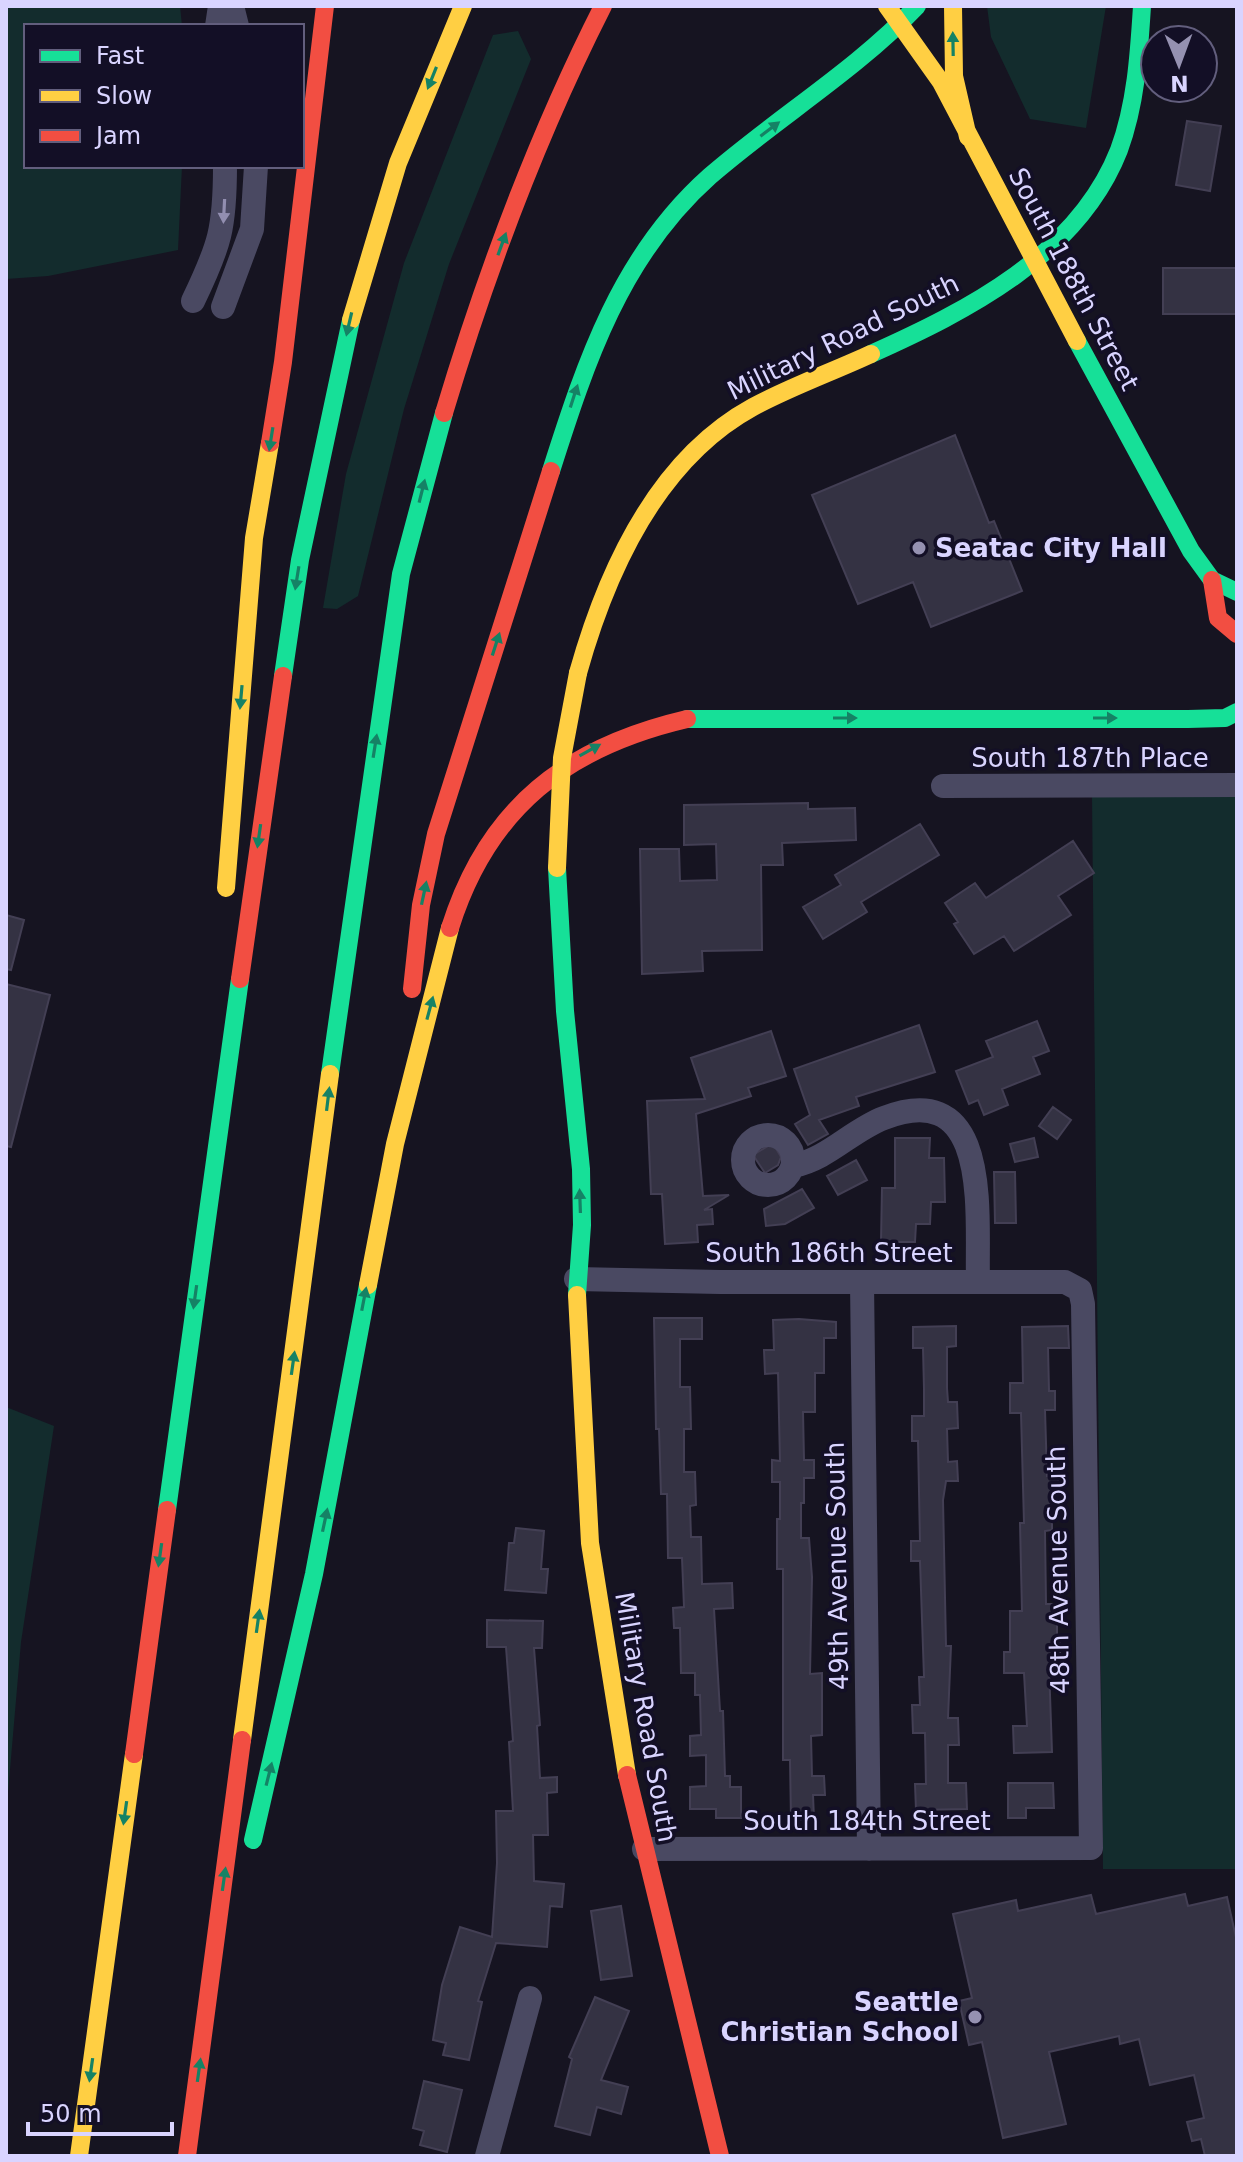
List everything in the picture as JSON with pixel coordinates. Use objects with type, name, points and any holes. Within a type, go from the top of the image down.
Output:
[{"type":"main road","points":[[225,906],[254,538],[283,362],[325,6]]},
{"type":"main road","points":[[79,2156],[276,711],[327,423],[357,292],[398,163],[463,6]]},
{"type":"main road","points":[[187,2156],[368,789],[401,574],[428,466],[464,346],[561,89],[603,6]]},
{"type":"main road","name":"South 188th Street","points":[[887,6],[941,82],[1168,513],[1212,580],[1218,618],[1237,634]]},
{"type":"main road","points":[[402,1110],[421,905],[436,834],[587,358],[611,300],[634,261],[709,178],[866,58],[917,6]]},
{"type":"main road","points":[[953,6],[954,76],[968,137]]},
{"type":"main road","name":"Military Road South","points":[[720,2156],[620,1748],[590,1543],[576,1279],[581,1236],[577,1110],[570,1060],[557,868],[562,758],[578,673],[599,596],[644,511],[679,466],[720,428],[751,408],[955,312],[1008,282],[1035,261],[1081,215],[1111,168],[1133,96],[1142,6]]},
{"type":"main road","points":[[1212,580],[1237,592]]},
{"type":"main road","points":[[203,2039],[285,1711],[332,1486],[402,1110],[461,890],[489,842],[540,781],[593,748],[634,730],[692,718],[1188,719],[1225,718],[1237,712]]},
{"type":"main road","points":[[206,1220],[220,985]]},
{"type":"main road","name":"Military Road South","points":[[561,1160],[560,1112],[570,1060]]},
{"type":"main road","name":"Military Road South","points":[[563,1205],[566,1257],[576,1279]]},
{"type":"street","points":[[193,301],[215,255],[225,219],[225,168]]},
{"type":"street","points":[[223,307],[252,229],[256,168]]},
{"type":"street","name":"South 187th Place","points":[[943,786],[1237,785]]},
{"type":"street","points":[[793,1166],[811,1162],[883,1118],[915,1109],[933,1109],[949,1117],[962,1133],[972,1163],[978,1281]]},
{"type":"street","name":"South 186th Street","points":[[576,1279],[1065,1282],[1080,1290]]},
{"type":"street","name":"49th Avenue South","points":[[862,1282],[869,1849]]},
{"type":"street","name":"48th Avenue South","points":[[1080,1290],[1091,1848]]},
{"type":"street","name":"South 184th Street","points":[[644,1849],[1091,1848]]},
{"type":"street","points":[[487,2156],[530,1998]]},
{"type":"green space","points":[[6,6],[180,6],[182,24],[24,24],[24,168],[182,168],[178,250],[48,276],[6,279]]},
{"type":"green space","points":[[987,6],[1106,6],[1086,128],[1030,119],[991,37]]},
{"type":"green space","points":[[518,31],[531,59],[449,264],[404,409],[358,596],[337,609],[323,608],[346,474],[404,263],[493,35]]},
{"type":"green space","points":[[1092,795],[1237,797],[1237,1869],[1103,1869]]},
{"type":"green space","points":[[6,1407],[54,1426],[21,1642],[6,1816]]},
{"type":"building","points":[[1187,121],[1221,126],[1210,191],[1176,185]]},
{"type":"building","points":[[1163,268],[1237,268],[1237,314],[1163,314]]},
{"type":"building","name":"Seatac City Hall","points":[[955,435],[989,523],[994,521],[1022,591],[931,627],[913,582],[858,604],[812,495]]},
{"type":"building","points":[[808,803],[808,809],[855,808],[856,840],[782,843],[783,865],[761,865],[762,950],[702,951],[703,971],[642,974],[640,849],[679,849],[680,881],[717,880],[716,844],[684,845],[684,805]]},
{"type":"building","points":[[920,824],[939,855],[861,902],[867,912],[823,939],[803,907],[841,885],[835,875]]},
{"type":"building","points":[[1073,841],[1094,873],[1058,896],[1071,915],[1014,951],[1004,936],[974,954],[954,924],[958,922],[945,903],[975,883],[986,898]]},
{"type":"building","points":[[6,915],[24,920],[11,970],[6,969]]},
{"type":"building","points":[[6,984],[50,995],[11,1147],[6,1146]]},
{"type":"building","points":[[1037,1021],[1049,1051],[1033,1057],[1040,1074],[1002,1089],[1008,1105],[984,1115],[978,1100],[969,1104],[956,1071],[993,1057],[986,1041]]},
{"type":"building","points":[[919,1025],[935,1072],[856,1097],[859,1106],[819,1120],[828,1134],[808,1145],[795,1124],[810,1115],[794,1069]]},
{"type":"building","points":[[771,1031],[786,1076],[748,1088],[751,1096],[696,1114],[703,1196],[729,1195],[704,1210],[712,1209],[713,1224],[697,1225],[698,1242],[665,1244],[662,1194],[651,1194],[647,1101],[705,1099],[691,1058]]},
{"type":"building","points":[[1053,1107],[1071,1120],[1057,1139],[1039,1126]]},
{"type":"building","points":[[895,1138],[930,1138],[929,1158],[944,1158],[945,1202],[931,1202],[930,1224],[916,1224],[915,1242],[881,1242],[882,1188],[895,1188]]},
{"type":"building","points":[[1034,1138],[1038,1157],[1015,1162],[1010,1144]]},
{"type":"building","points":[[773,1143],[781,1157],[778,1165],[765,1173],[753,1155]]},
{"type":"building","points":[[856,1160],[867,1180],[838,1195],[827,1176]]},
{"type":"building","points":[[994,1172],[1015,1172],[1016,1223],[995,1223]]},
{"type":"building","points":[[802,1189],[814,1208],[785,1224],[766,1226],[764,1209]]},
{"type":"building","points":[[654,1318],[702,1318],[702,1339],[680,1339],[680,1387],[690,1387],[691,1429],[684,1429],[684,1472],[695,1472],[696,1505],[690,1506],[691,1537],[701,1537],[702,1584],[732,1583],[733,1608],[714,1609],[725,1776],[730,1776],[730,1787],[741,1787],[741,1818],[716,1818],[716,1809],[690,1809],[690,1787],[706,1786],[706,1755],[690,1756],[690,1736],[701,1735],[700,1695],[695,1695],[695,1673],[681,1673],[680,1628],[674,1628],[673,1608],[684,1607],[682,1558],[668,1558],[667,1494],[661,1494],[659,1429],[656,1429]]},
{"type":"building","points":[[773,1320],[836,1322],[836,1338],[824,1338],[824,1373],[815,1373],[815,1412],[803,1412],[804,1460],[814,1460],[814,1478],[804,1478],[804,1503],[801,1503],[801,1538],[809,1538],[812,1577],[810,1674],[822,1673],[822,1735],[811,1736],[812,1776],[824,1776],[825,1795],[813,1795],[814,1819],[791,1820],[790,1760],[783,1760],[783,1569],[777,1569],[780,1482],[772,1482],[772,1460],[780,1461],[778,1373],[765,1374],[764,1350],[774,1350]]},
{"type":"building","points":[[956,1326],[956,1346],[947,1347],[947,1388],[948,1402],[957,1402],[958,1428],[947,1429],[948,1462],[957,1461],[958,1481],[946,1481],[943,1500],[946,1646],[951,1646],[948,1718],[958,1718],[959,1745],[948,1745],[948,1783],[966,1783],[967,1809],[916,1810],[915,1784],[926,1784],[925,1733],[913,1733],[912,1705],[920,1705],[919,1677],[924,1677],[920,1561],[911,1561],[911,1541],[920,1541],[918,1441],[912,1441],[912,1416],[924,1416],[924,1389],[923,1348],[913,1348],[913,1327]]},
{"type":"building","points":[[1068,1326],[1069,1348],[1048,1348],[1049,1391],[1055,1391],[1055,1410],[1045,1410],[1047,1476],[1058,1476],[1058,1495],[1052,1496],[1052,1530],[1045,1531],[1046,1604],[1057,1604],[1057,1640],[1060,1640],[1060,1666],[1049,1666],[1052,1752],[1014,1753],[1013,1726],[1027,1726],[1024,1673],[1004,1673],[1004,1652],[1010,1652],[1010,1611],[1022,1611],[1020,1523],[1024,1523],[1021,1413],[1010,1413],[1010,1383],[1023,1383],[1022,1327]]},
{"type":"building","points":[[516,1528],[544,1531],[541,1569],[548,1569],[546,1593],[505,1590],[509,1543],[514,1543]]},
{"type":"building","points":[[487,1620],[543,1621],[542,1648],[534,1648],[540,1725],[537,1726],[540,1778],[557,1777],[557,1792],[547,1793],[548,1835],[533,1835],[534,1881],[564,1884],[562,1907],[550,1906],[547,1947],[496,1943],[478,2001],[482,2002],[469,2060],[443,2055],[446,2043],[433,2040],[442,1985],[460,1927],[492,1937],[497,1863],[496,1811],[513,1811],[509,1742],[513,1741],[506,1647],[487,1647]]},
{"type":"building","points":[[1008,1783],[1053,1783],[1054,1808],[1026,1808],[1026,1818],[1008,1818]]},
{"type":"building","points":[[1185,1894],[1188,1906],[1227,1897],[1237,1942],[1237,2156],[1205,2156],[1201,2139],[1192,2141],[1187,2122],[1204,2118],[1194,2075],[1150,2085],[1139,2039],[1120,2044],[1119,2036],[1049,2052],[1066,2124],[1003,2138],[982,2042],[969,2045],[959,2001],[972,1998],[953,1914],[1016,1900],[1018,1911],[1091,1895],[1096,1914]]},
{"type":"building","points":[[621,1906],[632,1976],[601,1980],[591,1911]]},
{"type":"building","points":[[595,1997],[629,2011],[601,2080],[628,2087],[621,2114],[597,2107],[590,2135],[555,2126],[572,2059],[569,2057]]},
{"type":"building","points":[[424,2081],[462,2090],[447,2152],[420,2145],[424,2131],[413,2128]]},
{"type":"traffic: fast","points":[[551,471],[593,350],[630,275],[653,240],[679,207],[710,176],[868,52],[917,6]]},
{"type":"traffic: fast","points":[[871,354],[981,298],[1048,249],[1076,220],[1101,187],[1125,133],[1136,79],[1142,6]]},
{"type":"traffic: fast","points":[[283,676],[300,560],[351,320]]},
{"type":"traffic: fast","points":[[1077,341],[1191,551],[1212,580],[1237,592]]},
{"type":"traffic: fast","points":[[330,1074],[401,574],[444,413]]},
{"type":"traffic: fast","points":[[687,719],[1188,719],[1225,718],[1237,712]]},
{"type":"traffic: fast","points":[[557,868],[565,1011],[581,1169],[582,1225],[577,1295]]},
{"type":"traffic: fast","points":[[167,1510],[240,979]]},
{"type":"traffic: fast","points":[[253,1840],[314,1574],[368,1285]]},
{"type":"traffic: slow","points":[[351,320],[398,163],[463,6]]},
{"type":"traffic: slow","points":[[887,6],[941,82],[1077,341]]},
{"type":"traffic: slow","points":[[953,6],[954,76],[968,137]]},
{"type":"traffic: slow","points":[[578,673],[620,559],[662,488],[689,457],[719,430],[753,407],[871,354]]},
{"type":"traffic: slow","points":[[226,888],[254,538],[270,443]]},
{"type":"traffic: slow","points":[[557,868],[562,758],[578,673]]},
{"type":"traffic: slow","points":[[368,1285],[395,1144],[450,928]]},
{"type":"traffic: slow","points":[[242,1740],[330,1074]]},
{"type":"traffic: slow","points":[[577,1295],[590,1543],[627,1775]]},
{"type":"traffic: slow","points":[[79,2156],[134,1754]]},
{"type":"traffic: jam","points":[[270,443],[283,362],[325,6]]},
{"type":"traffic: jam","points":[[444,413],[514,206],[556,105],[603,6]]},
{"type":"traffic: jam","points":[[412,989],[421,905],[436,834],[551,471]]},
{"type":"traffic: jam","points":[[1212,580],[1218,618],[1237,634]]},
{"type":"traffic: jam","points":[[240,979],[283,676]]},
{"type":"traffic: jam","points":[[450,928],[466,885],[486,848],[510,816],[538,789],[569,766],[605,746],[687,719]]},
{"type":"traffic: jam","points":[[134,1754],[167,1510]]},
{"type":"traffic: jam","points":[[187,2156],[242,1740]]},
{"type":"traffic: jam","points":[[627,1775],[720,2156]]},
{"type":"place","name":"Seatac City Hall","points":[[919,548]]},
{"type":"place","name":"Seattle Christian School","points":[[975,2017]]}]
